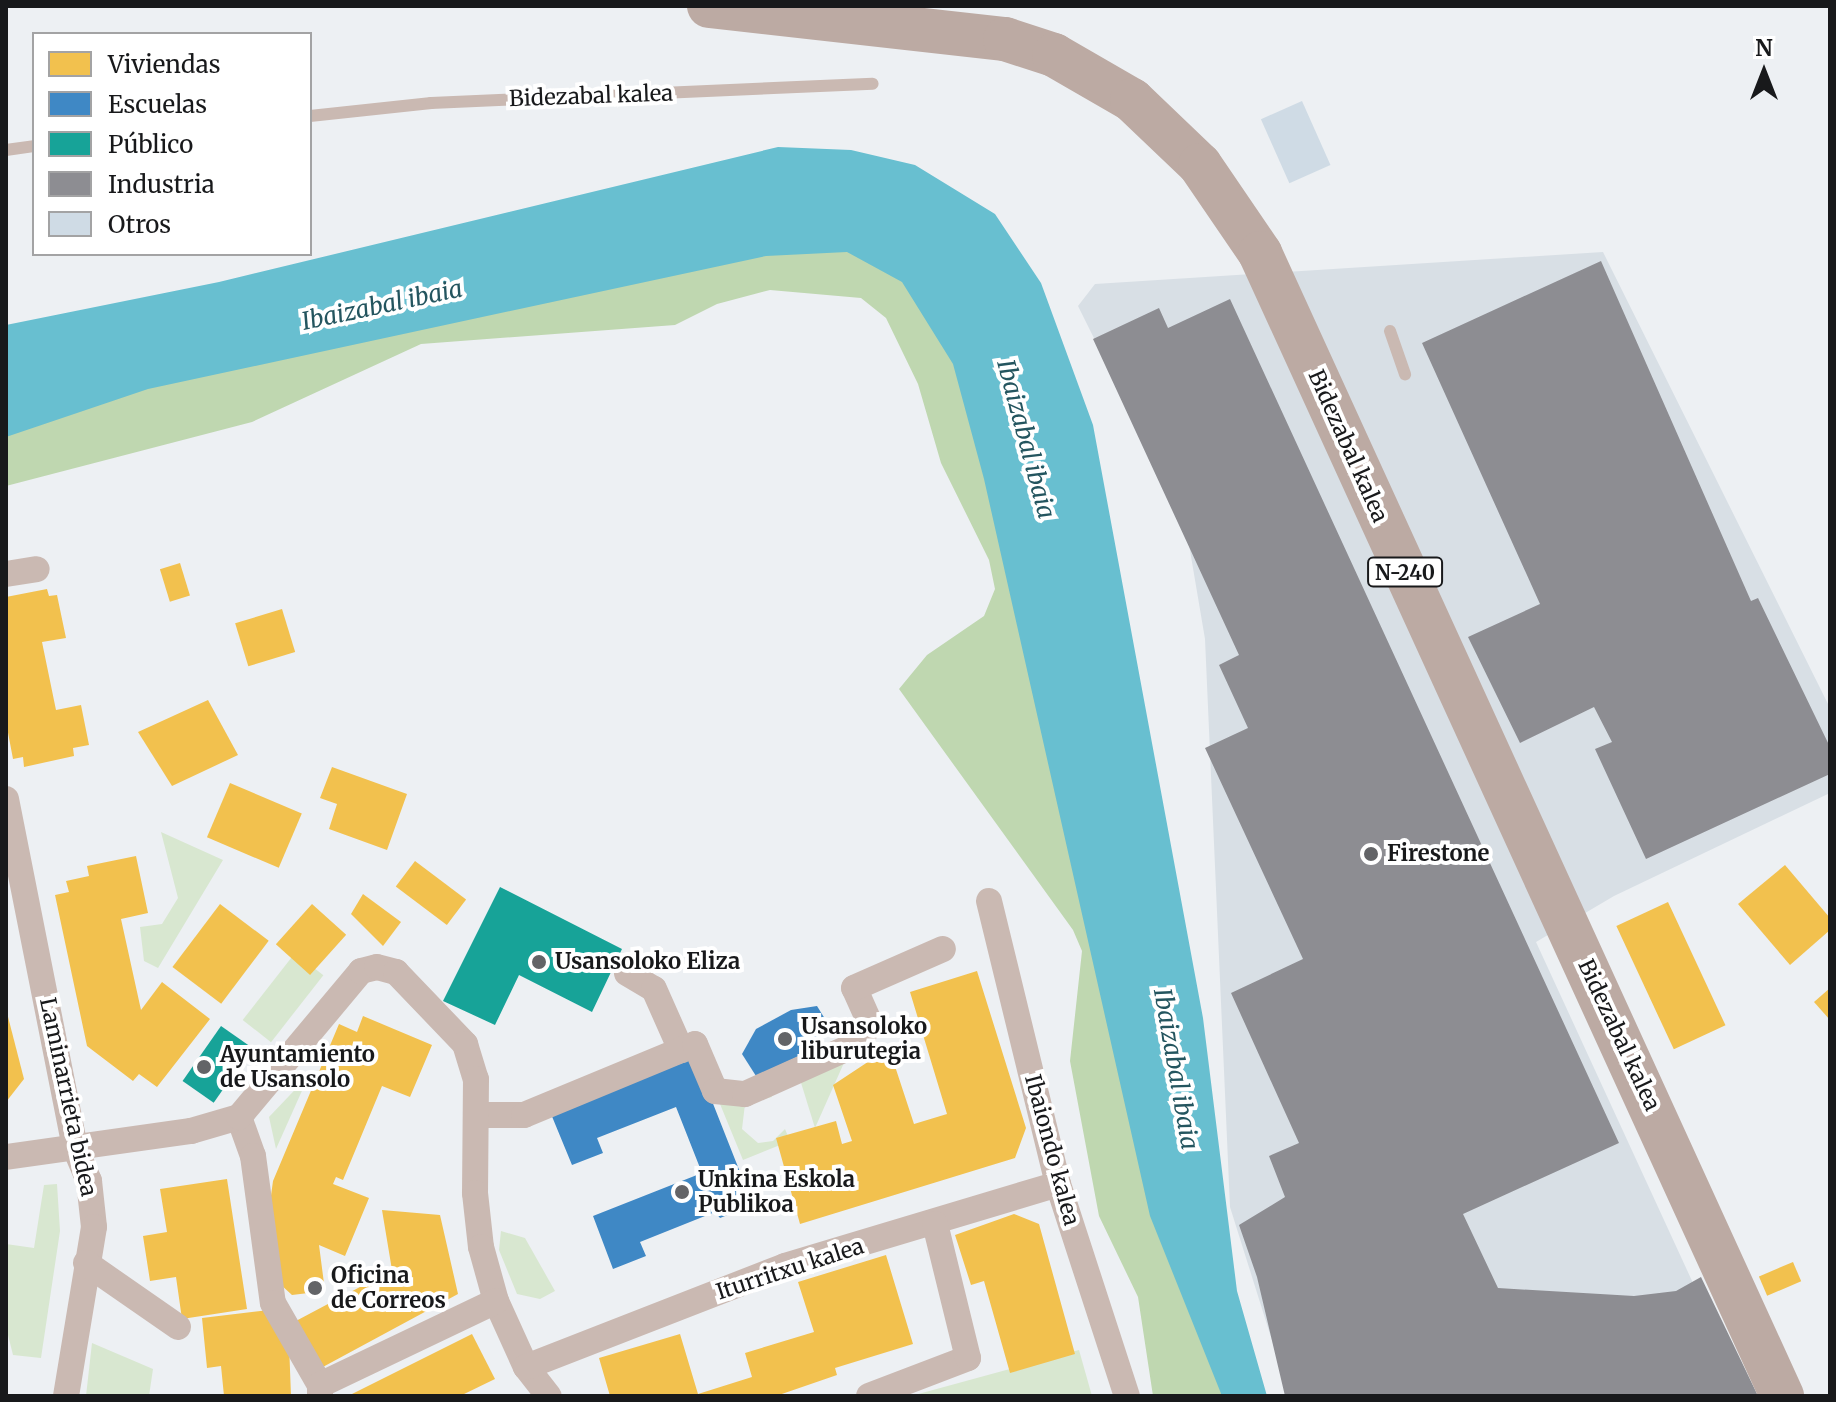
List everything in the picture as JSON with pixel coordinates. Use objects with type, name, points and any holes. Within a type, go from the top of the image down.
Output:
[{"type":"highway","name":"Bidezabal kalea","points":[[709,6],[1005,39],[1054,55],[1132,100],[1200,165],[1260,253],[1782,1396]]},
{"type":"street","points":[[6,574],[37,569]]},
{"type":"street","name":"Laminarrieta bidea","points":[[6,799],[75,1148],[89,1181],[94,1227],[66,1396]]},
{"type":"street","name":"Ibaiondo kalea","points":[[989,901],[1058,1184],[1127,1396]]},
{"type":"street","points":[[627,973],[654,989],[715,1091],[745,1094],[861,1042],[869,1021],[854,988],[943,949]]},
{"type":"street","points":[[6,1157],[191,1131],[239,1117],[361,971],[377,967],[396,972],[465,1044],[476,1079],[475,1193],[496,1301],[526,1367],[549,1396]]},
{"type":"street","points":[[476,1115],[524,1115],[688,1047]]},
{"type":"street","points":[[239,1117],[253,1156],[273,1303],[320,1391],[496,1301]]},
{"type":"street","name":"Iturritxu kalea","points":[[526,1367],[785,1266],[935,1224],[1058,1184]]},
{"type":"street","points":[[869,1396],[968,1358],[935,1224]]},
{"type":"street","points":[[86,1263],[178,1327]]},
{"type":"lane","name":"Bidezabal kalea","points":[[312,116],[431,103],[873,84]]},
{"type":"lane","points":[[6,150],[32,146]]},
{"type":"lane","points":[[1390,331],[1405,374]]},
{"type":"shaded area","points":[[1603,252],[1830,708],[1830,793],[1614,896],[1536,942],[1745,1396],[1281,1369],[1230,1207],[1205,639],[1185,521],[1078,306],[1095,284]]},
{"type":"green space","points":[[899,172],[1091,599],[1226,1396],[1153,1396],[1138,1297],[1099,1216],[1070,1061],[1082,951],[1073,930],[899,689],[927,655],[984,616],[995,589],[989,560],[941,463],[918,384],[886,318],[861,298],[770,290],[717,304],[675,325],[421,344],[252,422],[6,486],[6,329]]},
{"type":"green space","points":[[161,832],[223,860],[158,968],[144,961],[140,927],[162,924],[178,898]]},
{"type":"green space","points":[[295,953],[323,975],[271,1042],[243,1020]]},
{"type":"green space","points":[[847,1056],[815,1128],[798,1073]]},
{"type":"green space","points":[[309,1075],[276,1149],[269,1117]]},
{"type":"green space","points":[[767,1085],[772,1097],[745,1104],[742,1129],[758,1143],[773,1141],[785,1129],[790,1141],[743,1160],[720,1104]]},
{"type":"green space","points":[[57,1184],[60,1231],[41,1358],[13,1355],[6,1327],[6,1244],[34,1248],[44,1185]]},
{"type":"green space","points":[[501,1231],[525,1238],[555,1291],[540,1299],[517,1294],[499,1250]]},
{"type":"green space","points":[[92,1343],[153,1369],[149,1396],[86,1396]]},
{"type":"green space","points":[[1079,1350],[1092,1396],[911,1396]]},
{"type":"water","name":"Ibaizabal ibaia","points":[[778,147],[851,150],[915,165],[995,214],[1041,283],[1093,425],[1203,1018],[1237,1291],[1267,1396],[1222,1396],[1150,1216],[984,479],[953,364],[902,282],[847,252],[766,256],[148,389],[6,437],[6,325],[219,282]]},
{"type":"building: Viviendas","points":[[180,563],[190,596],[170,602],[160,569]]},
{"type":"building: Viviendas","points":[[47,589],[49,596],[57,595],[66,638],[42,642],[56,710],[81,705],[89,745],[73,748],[74,756],[24,767],[23,757],[13,759],[6,722],[6,597]]},
{"type":"building: Viviendas","points":[[282,609],[295,652],[248,666],[235,623]]},
{"type":"building: Viviendas","points":[[208,700],[238,755],[172,786],[138,732]]},
{"type":"building: Viviendas","points":[[332,767],[407,794],[387,850],[329,829],[337,804],[320,798]]},
{"type":"building: Viviendas","points":[[230,783],[302,813],[279,868],[207,837]]},
{"type":"building: Viviendas","points":[[136,856],[148,913],[121,919],[141,1010],[162,982],[210,1019],[157,1087],[139,1074],[133,1081],[87,1046],[55,895],[69,892],[66,881],[89,876],[87,866]]},
{"type":"building: Viviendas","points":[[415,861],[466,900],[447,925],[396,887]]},
{"type":"building: Viviendas","points":[[1785,865],[1830,918],[1830,930],[1790,965],[1738,904]]},
{"type":"building: Viviendas","points":[[363,894],[401,922],[383,946],[351,914]]},
{"type":"building: Viviendas","points":[[1668,902],[1725,1025],[1674,1049],[1616,926]]},
{"type":"building: Viviendas","points":[[220,904],[269,941],[221,1004],[172,967]]},
{"type":"building: Viviendas","points":[[312,904],[346,935],[310,975],[276,944]]},
{"type":"building: Viviendas","points":[[977,971],[1026,1128],[1015,1158],[800,1224],[776,1138],[836,1121],[842,1144],[852,1141],[833,1085],[889,1048],[914,1124],[947,1114],[910,992]]},
{"type":"building: Viviendas","points":[[1830,988],[1830,1020],[1814,1002]]},
{"type":"building: Viviendas","points":[[6,1009],[24,1079],[6,1102]]},
{"type":"building: Viviendas","points":[[363,1016],[432,1045],[410,1097],[382,1086],[343,1180],[336,1177],[333,1184],[369,1198],[345,1256],[319,1245],[325,1291],[292,1295],[280,1284],[270,1203],[273,1181],[339,1024],[357,1032]]},
{"type":"building: Viviendas","points":[[227,1179],[247,1309],[182,1319],[176,1277],[150,1281],[143,1236],[167,1232],[160,1189]]},
{"type":"building: Viviendas","points":[[382,1210],[440,1215],[458,1294],[321,1368],[294,1322],[392,1270]]},
{"type":"building: Viviendas","points":[[1014,1214],[1039,1224],[1075,1354],[1010,1373],[984,1281],[971,1285],[955,1235]]},
{"type":"building: Viviendas","points":[[886,1255],[913,1344],[835,1368],[837,1375],[776,1396],[610,1396],[599,1358],[680,1334],[698,1394],[752,1377],[745,1353],[814,1332],[798,1282]]},
{"type":"building: Viviendas","points":[[1793,1262],[1801,1281],[1767,1296],[1759,1276]]},
{"type":"building: Viviendas","points":[[269,1310],[289,1343],[291,1396],[224,1396],[221,1366],[207,1368],[202,1318]]},
{"type":"building: Viviendas","points":[[472,1334],[495,1379],[460,1396],[348,1396]]},
{"type":"building: Escuelas","points":[[817,1006],[830,1027],[819,1047],[756,1076],[742,1054],[756,1029],[791,1010]]},
{"type":"building: Escuelas","points":[[695,1058],[753,1205],[720,1218],[715,1212],[640,1242],[646,1256],[613,1269],[593,1216],[702,1173],[676,1107],[597,1138],[603,1153],[572,1165],[551,1114]]},
{"type":"building: Público","name":"Usansoloko Eliza","points":[[500,887],[622,949],[592,1012],[519,975],[495,1025],[443,1001]]},
{"type":"building: Público","points":[[221,1026],[252,1048],[214,1103],[183,1081]]},
{"type":"building: Industria","points":[[1601,261],[1751,601],[1758,598],[1830,747],[1830,774],[1646,859],[1595,749],[1612,742],[1594,707],[1520,743],[1468,637],[1540,604],[1422,343]]},
{"type":"building: Industria","name":"Firestone","points":[[1230,299],[1619,1143],[1463,1214],[1498,1288],[1634,1296],[1676,1291],[1701,1277],[1758,1396],[1285,1396],[1257,1277],[1239,1225],[1285,1197],[1269,1156],[1299,1143],[1231,993],[1303,959],[1205,748],[1248,728],[1219,665],[1239,655],[1093,339],[1159,308],[1168,328]]},
{"type":"building: Otros","points":[[1302,101],[1330,165],[1289,183],[1261,119]]},
{"type":"place","name":"Firestone","points":[[1371,854]]},
{"type":"place","name":"Usansoloko Eliza","points":[[539,962]]},
{"type":"place","name":"Usansoloko liburutegia","points":[[785,1039]]},
{"type":"place","name":"Ayuntamiento de Usansolo","points":[[204,1067]]},
{"type":"place","name":"Unkina Eskola Publikoa","points":[[682,1192]]},
{"type":"place","name":"Oficina de Correos","points":[[315,1288]]}]
